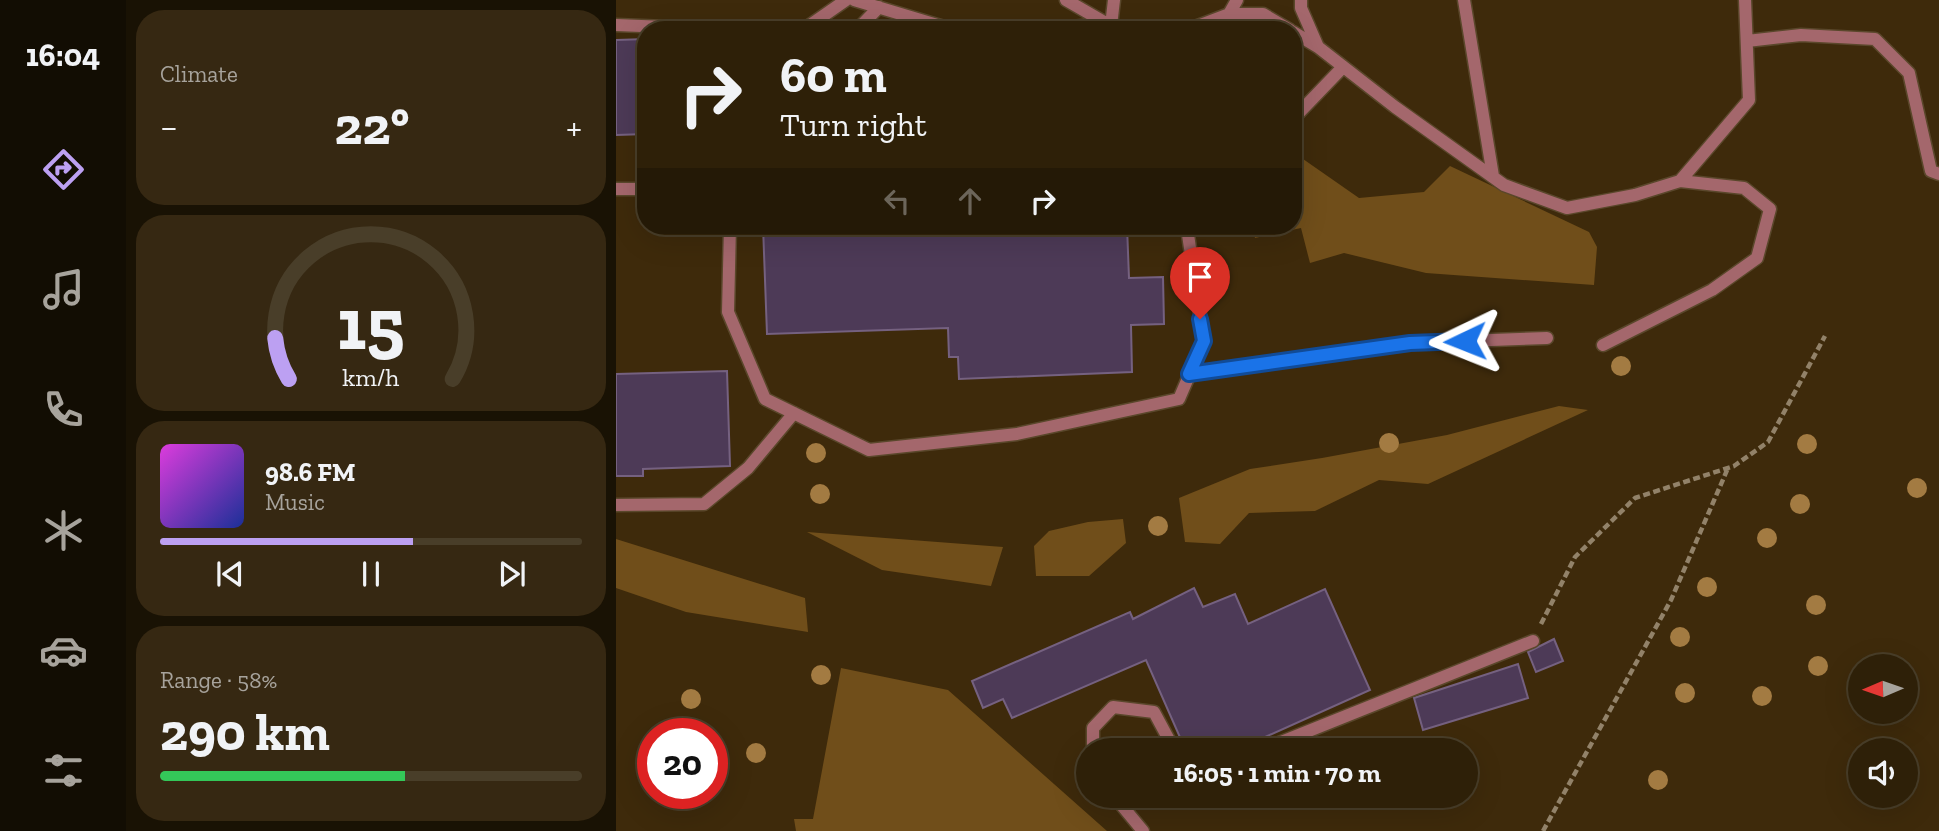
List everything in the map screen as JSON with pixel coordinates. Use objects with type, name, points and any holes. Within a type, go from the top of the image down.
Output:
[{"type":"lane","points":[[816,21],[846,0]]},
{"type":"lane","points":[[853,0],[925,21]]},
{"type":"lane","points":[[1066,0],[1102,21]]},
{"type":"lane","points":[[1112,21],[1114,0]]},
{"type":"lane","points":[[1229,13],[1237,0]]},
{"type":"lane","points":[[1301,0],[1301,8],[1318,47]]},
{"type":"lane","points":[[1464,0],[1493,176]]},
{"type":"lane","points":[[1680,181],[1749,100],[1745,0]]},
{"type":"lane","points":[[866,21],[879,7]]},
{"type":"lane","points":[[1209,21],[1229,13],[1263,14],[1275,21]]},
{"type":"lane","points":[[616,25],[637,26]]},
{"type":"lane","points":[[1747,41],[1801,35],[1875,38],[1909,73],[1931,171],[1939,174]]},
{"type":"lane","points":[[1302,38],[1504,185],[1567,208],[1635,195],[1680,181],[1744,188],[1770,209],[1757,258],[1712,290],[1602,345]]},
{"type":"lane","points":[[1302,109],[1343,67]]},
{"type":"lane","points":[[616,189],[637,189]]},
{"type":"lane","points":[[730,235],[728,312],[765,399],[869,450],[1017,434],[1179,398],[1204,341],[1188,235]]},
{"type":"lane","points":[[1189,374],[1410,343],[1547,338]]},
{"type":"lane","points":[[616,505],[704,504],[748,468],[794,414]]},
{"type":"lane","points":[[1291,738],[1533,641]]},
{"type":"lane","points":[[1093,738],[1093,728],[1113,707],[1154,712],[1168,738]]},
{"type":"lane","points":[[1124,808],[1143,831]]},
{"type":"path","points":[[1533,641],[1575,557],[1634,498],[1734,466],[1768,442],[1825,336]]},
{"type":"path","points":[[1543,831],[1671,600],[1728,467]]},
{"type":"shaded area","points":[[1302,158],[1359,198],[1424,192],[1450,166],[1589,232],[1597,247],[1594,285],[1426,273],[1344,253],[1310,263],[1302,232]]},
{"type":"shaded area","points":[[1559,406],[1588,410],[1428,484],[1379,480],[1315,511],[1249,513],[1220,544],[1185,542],[1179,498],[1250,469],[1447,435]]},
{"type":"shaded area","points":[[1123,519],[1126,543],[1089,576],[1036,576],[1034,546],[1049,531],[1088,522]]},
{"type":"shaded area","points":[[807,532],[1003,547],[991,586],[882,570]]},
{"type":"shaded area","points":[[616,539],[805,598],[808,632],[686,612],[616,588]]},
{"type":"shaded area","points":[[841,668],[948,690],[1076,804],[1076,808],[1081,808],[1107,831],[796,831],[794,819],[813,819]]},
{"type":"building","points":[[637,39],[637,134],[616,135],[616,40]]},
{"type":"building","points":[[763,235],[1127,235],[1129,278],[1163,277],[1164,324],[1131,325],[1132,372],[959,379],[958,357],[949,357],[948,328],[767,334]]},
{"type":"building","points":[[727,371],[730,466],[643,469],[643,476],[616,476],[616,374]]},
{"type":"building","points":[[1194,588],[1203,607],[1235,594],[1248,624],[1325,589],[1370,690],[1263,738],[1180,738],[1146,660],[1012,718],[1003,699],[983,708],[972,681],[1130,612],[1133,619]]},
{"type":"building","points":[[1554,639],[1563,661],[1536,672],[1528,652]]},
{"type":"building","points":[[1518,664],[1528,698],[1423,730],[1414,698]]},
{"type":"route","points":[[1200,319],[1204,341],[1189,374],[1410,343],[1465,341]]}]
